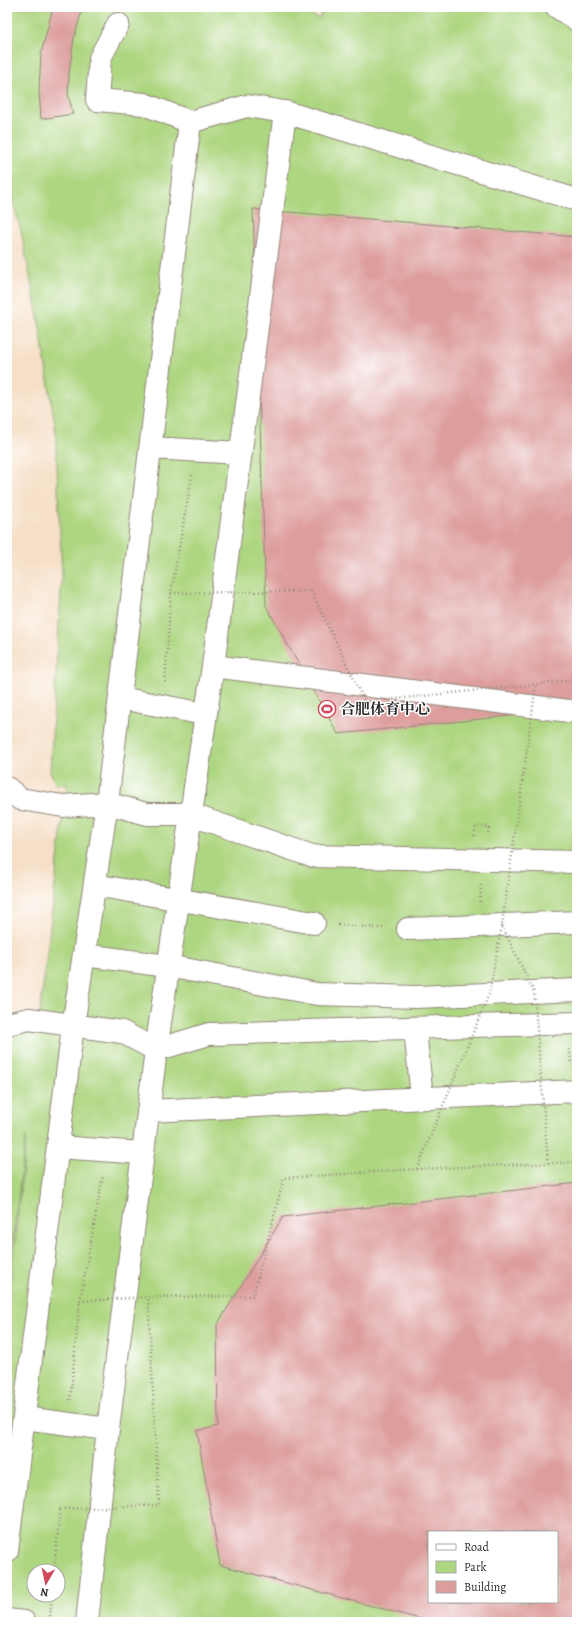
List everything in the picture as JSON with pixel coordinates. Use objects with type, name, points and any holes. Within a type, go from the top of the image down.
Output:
[{"type":"street","points":[[557,7],[577,20]]},
{"type":"street","points":[[118,24],[100,58],[97,100],[144,104],[190,122],[247,106],[285,112],[577,200]]},
{"type":"street","points":[[87,1622],[108,1429],[142,1153],[189,814],[213,666],[285,112]]},
{"type":"street","points":[[7,1551],[73,1026],[107,803],[190,122]]},
{"type":"street","points":[[150,448],[241,453]]},
{"type":"street","points":[[213,666],[577,712]]},
{"type":"street","points":[[120,698],[205,714]]},
{"type":"street","points":[[7,788],[20,799],[63,806],[107,803],[147,814],[189,814],[312,856],[577,862]]},
{"type":"street","points":[[95,885],[314,923]]},
{"type":"street","points":[[408,929],[577,922]]},
{"type":"street","points":[[84,955],[168,966],[317,994],[416,997],[577,990]]},
{"type":"street","points":[[7,1024],[29,1019],[122,1032],[156,1050],[209,1034],[577,1023]]},
{"type":"street","points":[[415,1029],[422,1098]]},
{"type":"street","points":[[148,1112],[577,1091]]},
{"type":"street","points":[[58,1147],[142,1153]]},
{"type":"street","points":[[24,1418],[108,1429]]},
{"type":"street","points":[[7,1620],[24,1622]]},
{"type":"path","points":[[164,706],[171,593],[197,451]]},
{"type":"path","points":[[171,593],[310,591],[365,702],[577,680]]},
{"type":"path","points":[[418,1169],[489,994],[502,925],[536,685]]},
{"type":"path","points":[[314,923],[408,929]]},
{"type":"path","points":[[502,925],[534,992],[548,1163]]},
{"type":"path","points":[[68,1424],[80,1301],[108,1150]]},
{"type":"path","points":[[80,1301],[148,1297],[253,1296],[284,1178],[418,1169],[577,1162]]},
{"type":"path","points":[[55,1563],[60,1509],[159,1505],[148,1297]]},
{"type":"path","points":[[49,1622],[51,1603]]},
{"type":"green space","name":"合肥体育中心","points":[[7,7],[288,7],[319,18],[325,7],[540,7],[577,31],[577,1622],[7,1622],[7,1313],[26,1136],[7,1286],[7,1071],[10,1045],[25,1021],[39,1021],[67,784],[56,785],[50,771],[62,574],[55,424],[39,322],[21,231],[7,180]]},
{"type":"building","points":[[53,7],[83,7],[74,38],[69,73],[68,94],[73,114],[41,119],[39,90],[41,54]]},
{"type":"building","points":[[253,209],[577,237],[577,709],[338,734],[266,606]]},
{"type":"building","points":[[577,1183],[577,1616],[560,1622],[431,1622],[220,1565],[197,1431],[218,1426],[217,1325],[283,1217]]},
{"type":"place","name":"合肥体育中心","points":[[327,709]]}]
